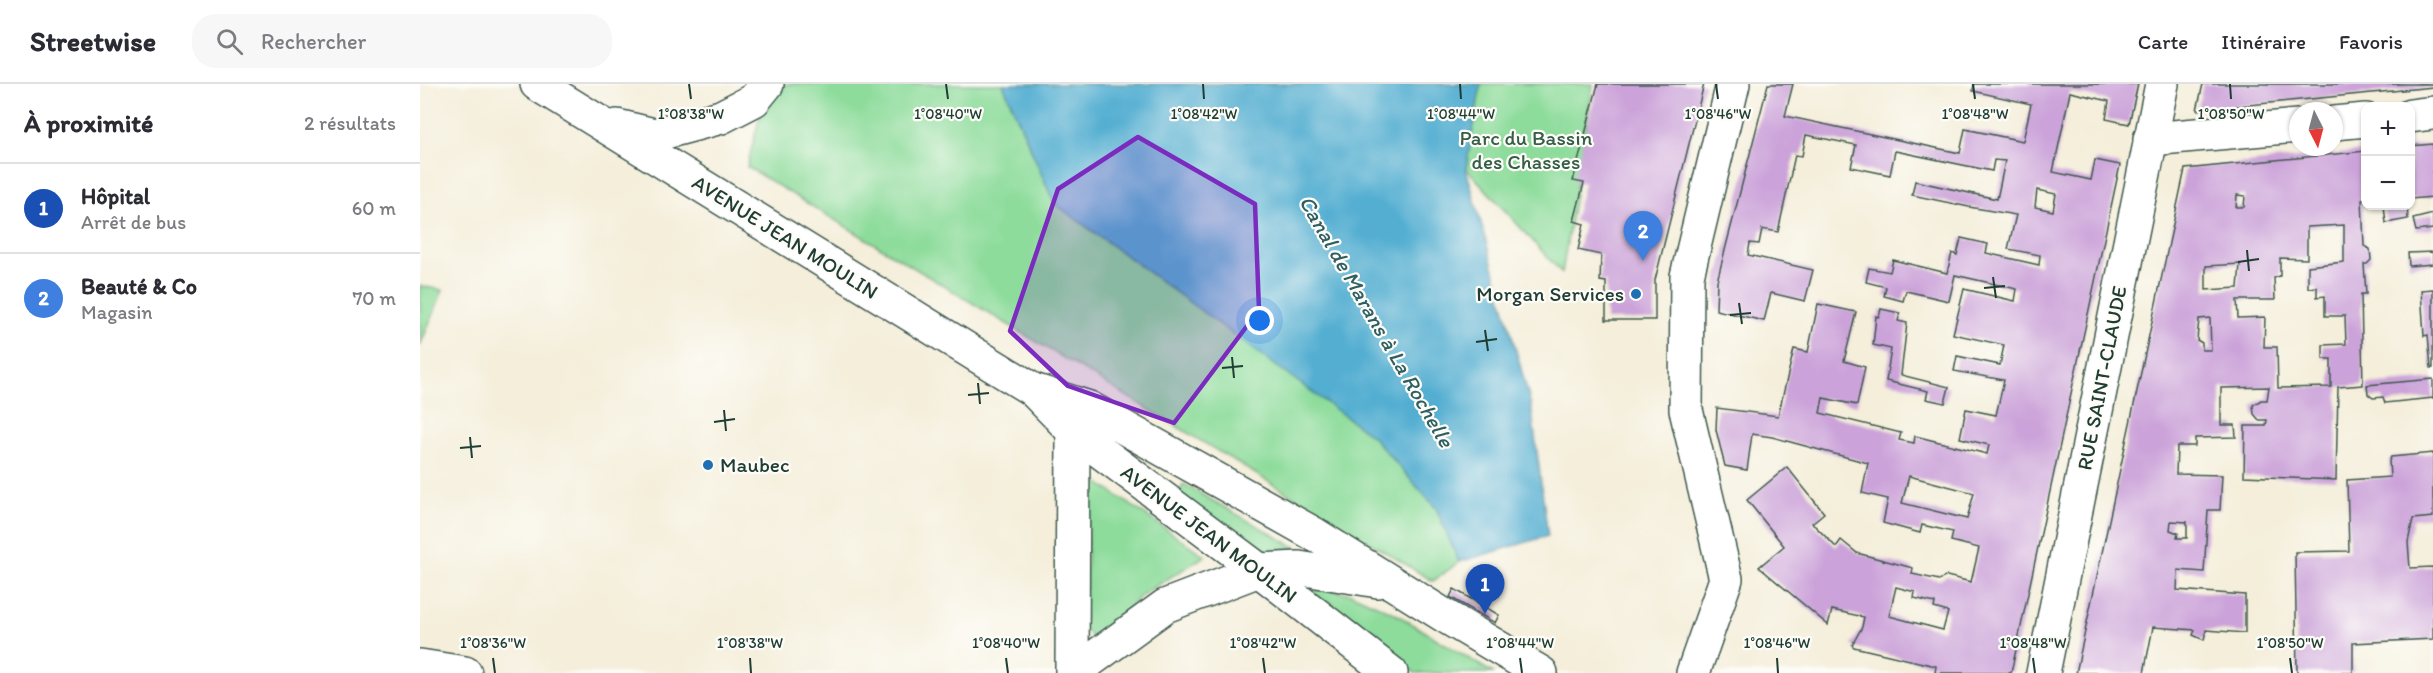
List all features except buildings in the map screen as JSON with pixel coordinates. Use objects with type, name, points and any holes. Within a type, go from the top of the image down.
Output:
[{"type":"main road","name":"AVENUE JEAN MOULIN","points":[[537,84],[1033,390],[1089,408],[1314,534],[1541,673]]},
{"type":"main road","points":[[601,123],[654,135],[721,117],[753,100],[767,84]]},
{"type":"main road","points":[[1693,673],[1726,579],[1686,410],[1687,276],[1733,84]]},
{"type":"main road","name":"RUE SAINT-CLAUDE","points":[[2043,673],[2162,84]]},
{"type":"main road","points":[[2415,116],[2433,114]]},
{"type":"main road","points":[[2343,122],[2361,120]]},
{"type":"main road","points":[[2150,139],[2289,127]]},
{"type":"main road","name":"AVENUE JEAN MOULIN","points":[[1033,390],[1073,431],[1259,570],[1391,673]]},
{"type":"main road","points":[[1073,431],[1073,673]]},
{"type":"main road","points":[[1073,673],[1165,606],[1259,570],[1299,568],[1393,584]]},
{"type":"main road","points":[[420,666],[465,673]]},
{"type":"highlighted area","points":[[1138,137],[1255,204],[1259,310],[1174,423],[1068,386],[1010,331],[1058,189]]},
{"type":"green space","points":[[779,84],[1003,84],[1054,203],[1372,436],[1436,508],[1459,562],[1433,581],[747,167],[765,96]]},
{"type":"green space","name":"Parc du Bassin des Chasses","points":[[1481,84],[1593,84],[1562,273],[1466,168]]},
{"type":"green space","points":[[420,286],[443,290],[420,346]]},
{"type":"green space","points":[[1090,477],[1205,556],[1143,594],[1100,637],[1092,638],[1084,628]]},
{"type":"green space","points":[[1183,484],[1297,548],[1255,553],[1179,494]]},
{"type":"green space","points":[[1317,588],[1352,594],[1394,613],[1493,673],[1415,673],[1314,595]]},
{"type":"water","name":"Canal de Marans à La Rochelle","points":[[1003,84],[1481,84],[1466,168],[1531,405],[1548,536],[1459,562],[1436,508],[1372,436],[1054,203]]},
{"type":"place","name":"Beauté & Co","points":[[1643,261]]},
{"type":"place","name":"Morgan Services","points":[[1636,294]]},
{"type":"place","name":"Maubec","points":[[708,465]]},
{"type":"place","name":"Hôpital","points":[[1485,614]]}]
